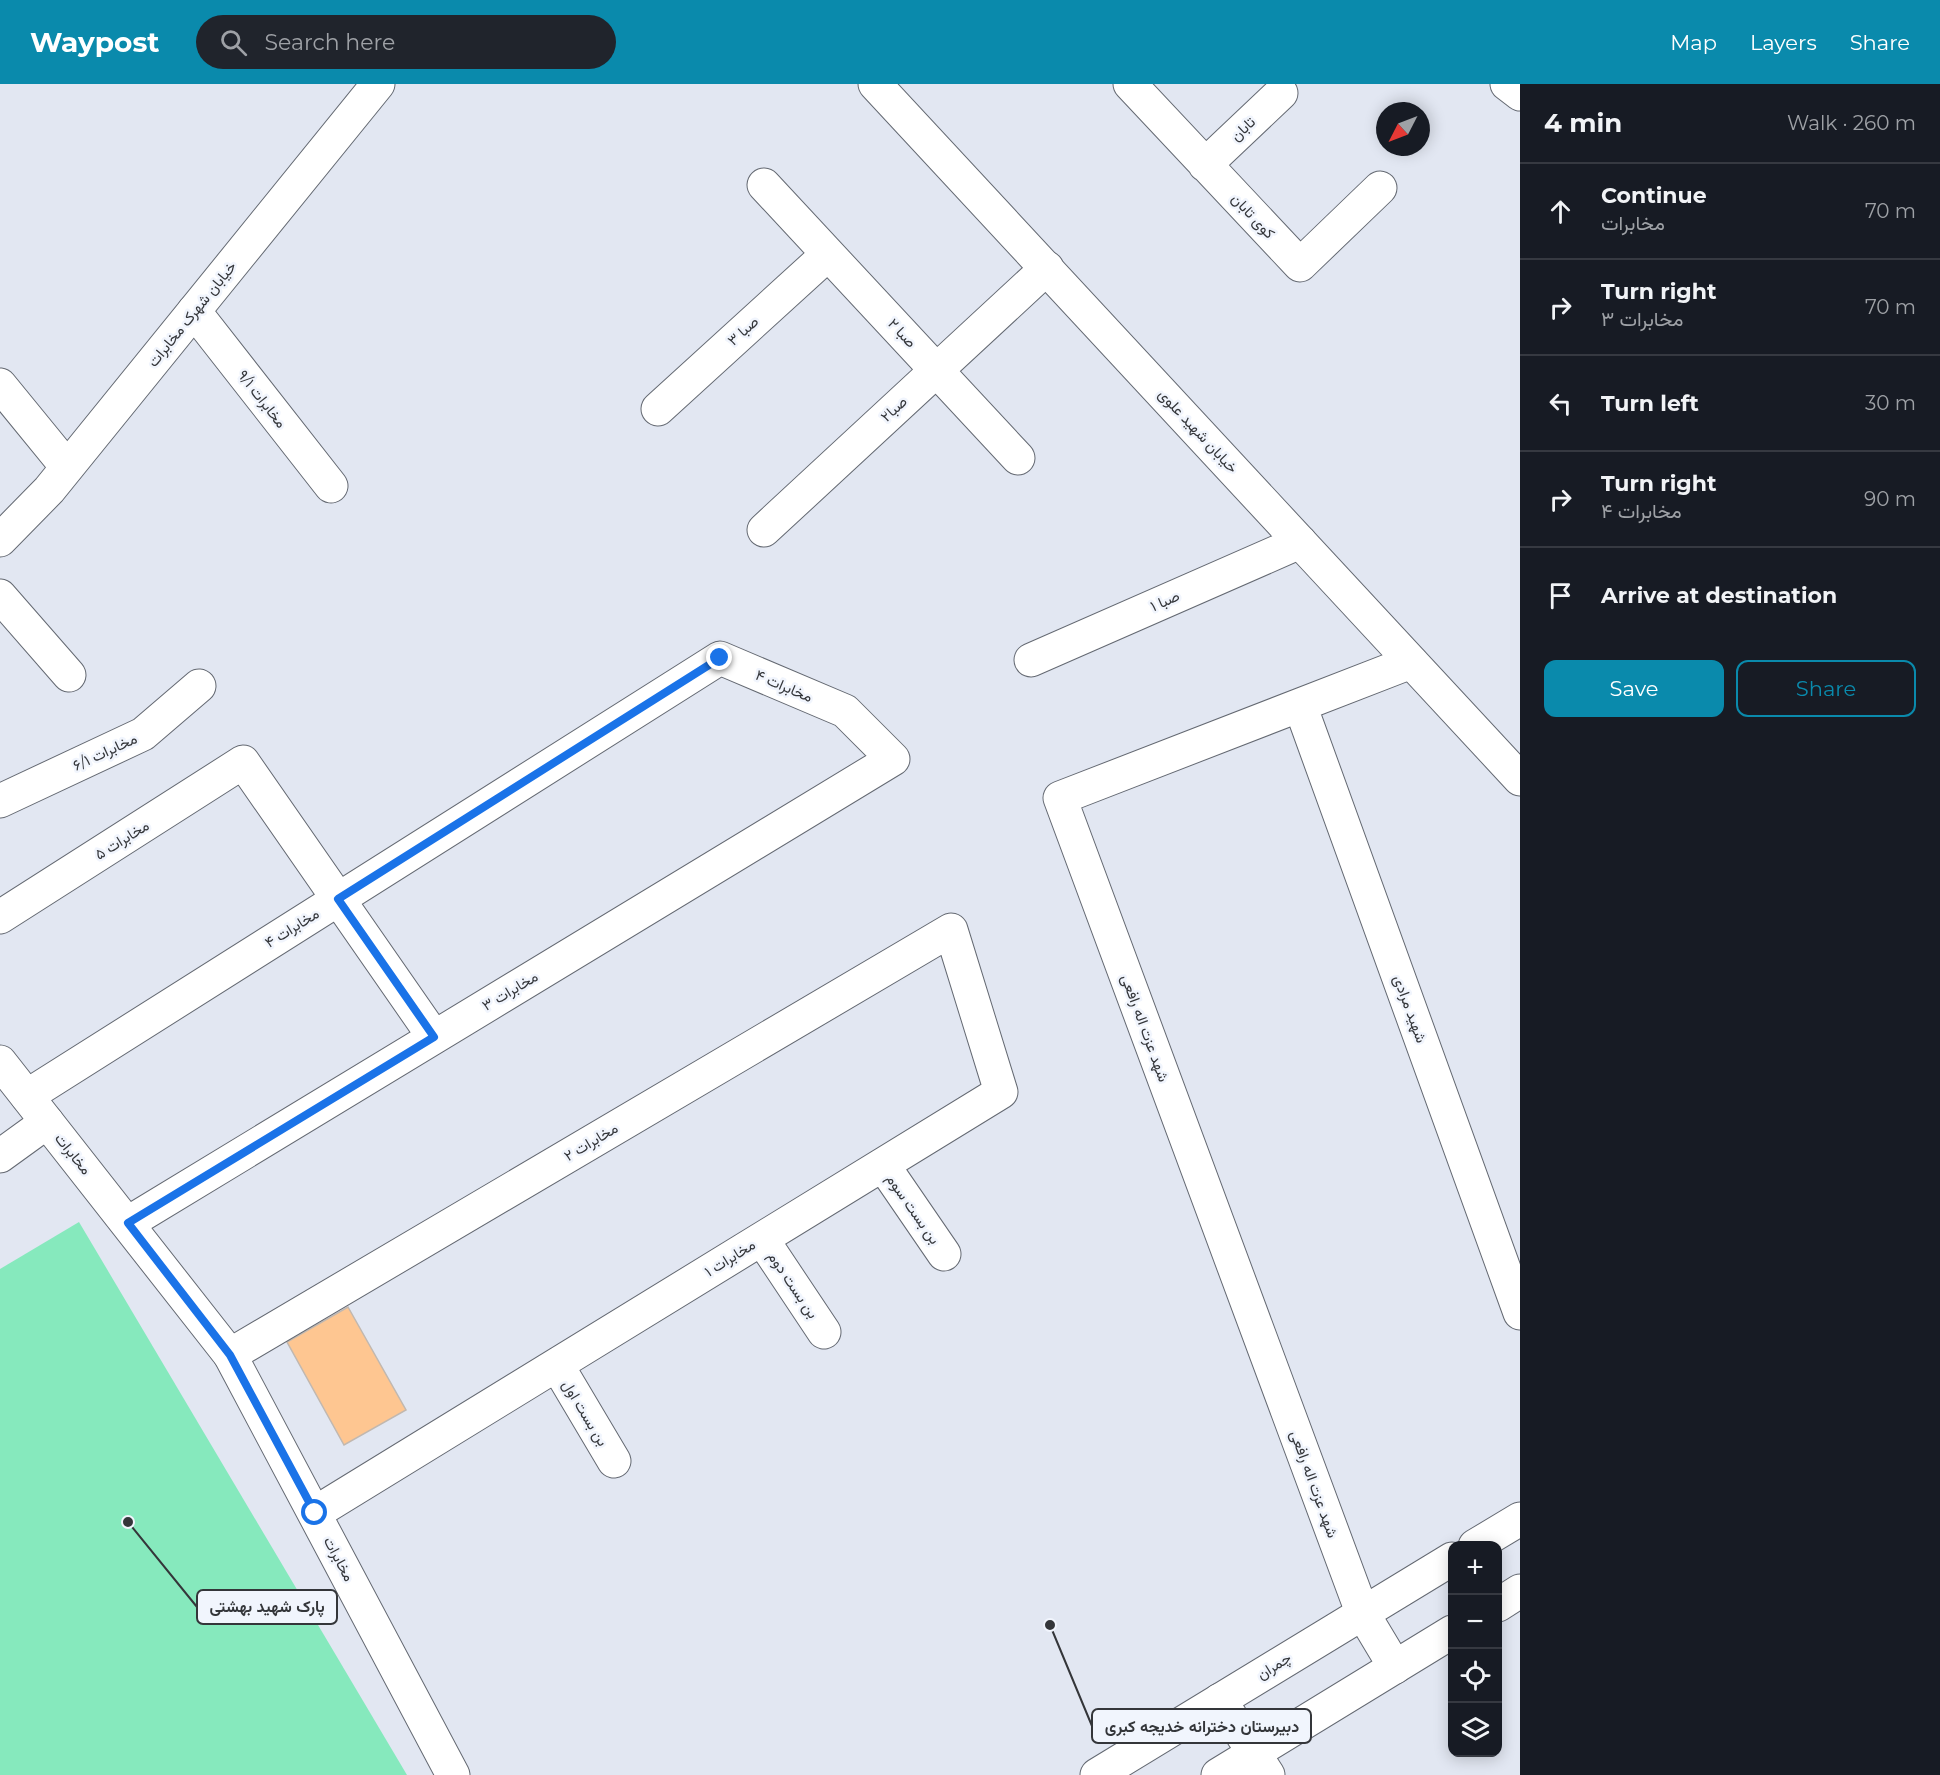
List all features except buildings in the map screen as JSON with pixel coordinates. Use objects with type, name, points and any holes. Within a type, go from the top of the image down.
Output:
[{"type":"street","name":"خیابان شهرک مخابرات","points":[[0,540],[49,490],[378,84]]},
{"type":"street","name":"خیابان شهید علوی","points":[[875,84],[1520,779]]},
{"type":"street","name":"کوی تابان","points":[[1130,84],[1300,266],[1380,188]]},
{"type":"street","points":[[1507,84],[1520,94]]},
{"type":"street","name":"تابان","points":[[1205,165],[1281,93]]},
{"type":"street","name":"صبا ۲","points":[[764,185],[936,370]]},
{"type":"street","name":"صبا ۳","points":[[658,409],[828,254]]},
{"type":"street","points":[[1018,458],[936,370],[1047,268]]},
{"type":"street","name":"مخابرات ۹/۱","points":[[194,311],[331,486]]},
{"type":"street","name":"صبا۲","points":[[764,530],[936,370]]},
{"type":"street","points":[[0,385],[67,467]]},
{"type":"street","name":"صبا ۱","points":[[1031,660],[1300,542]]},
{"type":"street","points":[[0,596],[69,675]]},
{"type":"street","name":"مخابرات ۴","points":[[27,1096],[720,658],[845,711],[893,759]]},
{"type":"street","name":"شهد عزت اله رافعی","points":[[1362,1612],[1060,798],[1411,662]]},
{"type":"street","name":"مخابرات ۶/۱","points":[[0,801],[143,734],[199,686]]},
{"type":"street","name":"شهید مرادی","points":[[1299,705],[1520,1313]]},
{"type":"street","name":"مخابرات ۳","points":[[128,1223],[893,759]]},
{"type":"street","name":"مخابرات ۵","points":[[0,917],[243,762],[338,899]]},
{"type":"street","points":[[338,899],[434,1037]]},
{"type":"street","name":"مخابرات ۱","points":[[315,1513],[1000,1092],[951,930]]},
{"type":"street","name":"مخابرات ۲","points":[[230,1355],[951,930]]},
{"type":"street","name":"مخابرات","points":[[0,1062],[230,1355],[453,1775]]},
{"type":"street","points":[[0,1156],[47,1122]]},
{"type":"street","name":"بن بست سوم","points":[[883,1165],[944,1254]]},
{"type":"street","name":"بن بست دوم","points":[[762,1239],[824,1332]]},
{"type":"street","name":"بن بست اول","points":[[557,1365],[614,1461]]},
{"type":"street","points":[[1482,1541],[1520,1519]]},
{"type":"street","name":"چمران","points":[[1097,1775],[1448,1561]]},
{"type":"street","points":[[1502,1602],[1520,1591]]},
{"type":"street","points":[[1362,1612],[1395,1667]]},
{"type":"street","points":[[1218,1775],[1261,1764],[1395,1667],[1448,1634]]},
{"type":"street","points":[[1220,1700],[1261,1764]]},
{"type":"green space","points":[[79,1222],[407,1775],[0,1775],[0,1269]]},
{"type":"place","name":"پارک شهید بهشتی","points":[[128,1522]]},
{"type":"place","name":"دبیرستان دخترانه خدیجه کبری","points":[[1050,1625]]},
{"type":"route","points":[[315,1513],[230,1355],[128,1223],[434,1037],[338,899],[720,658]]}]
